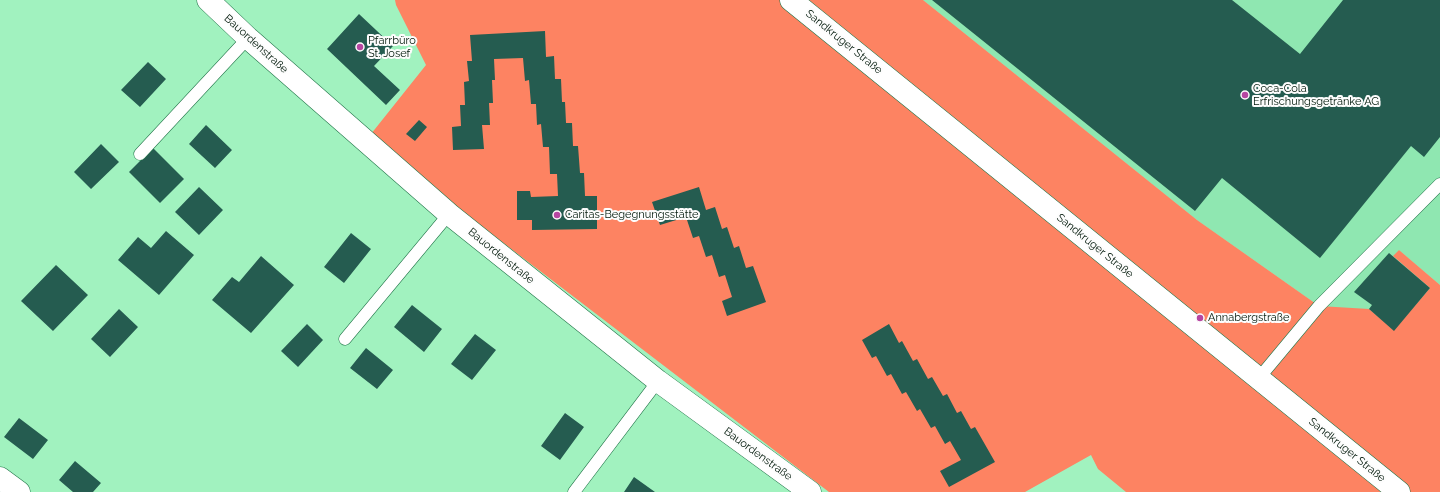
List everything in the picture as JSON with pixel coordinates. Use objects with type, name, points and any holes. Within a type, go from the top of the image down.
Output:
[{"type":"street","name":"Bauordenstraße","points":[[208,0],[248,38],[449,214],[658,382],[810,492]]},
{"type":"street","name":"Sandkruger Straße","points":[[791,0],[1399,492]]},
{"type":"street","points":[[0,478],[19,492]]},
{"type":"lane","points":[[140,154],[248,38]]},
{"type":"lane","points":[[1259,378],[1319,306],[1440,184]]},
{"type":"lane","points":[[345,339],[449,214]]},
{"type":"lane","points":[[574,492],[658,382]]},
{"type":"shaded area","points":[[395,0],[923,0],[1197,220],[1319,306],[1369,309],[1394,330],[1430,288],[1393,256],[1399,250],[1440,285],[1440,492],[1126,492],[1098,469],[1091,455],[1025,492],[829,492],[455,206],[371,134],[426,65],[396,5]]},
{"type":"shaded area","name":"Coca-Cola Erfrischungsgetränke AG","points":[[923,0],[1440,0],[1440,285],[1399,250],[1394,257],[1430,288],[1394,331],[1319,306],[1197,220]]},
{"type":"building","name":"Coca-Cola Erfrischungsgetränke AG","points":[[932,0],[1232,0],[1300,54],[1343,0],[1440,0],[1440,137],[1424,157],[1411,146],[1320,258],[1222,178],[1195,211]]},
{"type":"building","name":"Pfarrbüro St. Josef","points":[[359,14],[393,46],[374,66],[400,90],[386,105],[327,49]]},
{"type":"building","points":[[545,31],[546,57],[554,56],[555,79],[561,79],[562,102],[565,102],[566,123],[572,123],[573,146],[578,146],[580,173],[584,173],[585,196],[597,196],[597,229],[532,230],[532,220],[517,220],[517,191],[530,191],[531,197],[558,196],[557,174],[550,174],[549,147],[543,147],[541,124],[537,125],[536,104],[531,104],[529,80],[525,81],[523,58],[494,59],[495,80],[492,80],[493,103],[489,103],[490,125],[482,125],[484,149],[453,150],[452,127],[461,126],[460,105],[465,105],[464,82],[469,81],[467,61],[472,61],[470,35]]},
{"type":"building","points":[[148,62],[166,79],[140,107],[121,90]]},
{"type":"building","points":[[419,120],[427,127],[415,141],[406,134]]},
{"type":"building","points":[[206,125],[232,150],[215,168],[189,144]]},
{"type":"building","points":[[101,144],[119,162],[91,189],[74,172]]},
{"type":"building","points":[[153,148],[184,179],[160,203],[129,172]]},
{"type":"building","points":[[199,187],[223,210],[199,235],[175,212]]},
{"type":"building","points":[[699,187],[706,210],[715,207],[722,229],[727,227],[734,248],[739,246],[746,268],[753,266],[766,302],[727,316],[722,301],[732,297],[725,275],[719,277],[712,255],[706,257],[699,236],[693,238],[686,217],[660,225],[652,202]]},
{"type":"building","points":[[166,231],[194,255],[159,295],[118,260],[138,237],[151,248]]},
{"type":"building","points":[[351,233],[371,249],[344,283],[324,267]]},
{"type":"building","points":[[1389,253],[1430,288],[1394,331],[1369,309],[1372,305],[1354,292]]},
{"type":"building","points":[[261,256],[294,285],[251,333],[212,300],[232,277],[239,282]]},
{"type":"building","points":[[56,265],[88,295],[53,331],[21,301]]},
{"type":"building","points":[[412,305],[442,329],[424,352],[394,327]]},
{"type":"building","points":[[119,309],[138,327],[110,357],[91,339]]},
{"type":"building","points":[[307,324],[323,340],[298,367],[281,351]]},
{"type":"building","points":[[889,324],[899,343],[902,341],[913,361],[917,359],[928,379],[932,377],[943,396],[947,394],[957,413],[961,411],[971,429],[975,427],[995,462],[949,487],[940,471],[961,460],[950,441],[945,444],[935,426],[931,428],[920,409],[917,411],[906,392],[902,394],[891,374],[887,376],[876,356],[872,358],[862,340]]},
{"type":"building","points":[[475,334],[496,350],[472,380],[451,364]]},
{"type":"building","points":[[366,348],[393,370],[377,389],[350,368]]},
{"type":"building","points":[[565,413],[584,427],[560,460],[541,446]]},
{"type":"building","points":[[19,418],[48,440],[33,459],[4,437]]},
{"type":"building","points":[[75,461],[101,483],[93,492],[73,492],[59,480]]},
{"type":"building","points":[[634,477],[655,492],[624,492]]},
{"type":"place","name":"Pfarrbüro St. Josef","points":[[360,47]]},
{"type":"place","name":"Coca-Cola Erfrischungsgetränke AG","points":[[1245,95]]},
{"type":"place","name":"Caritas-Begegnungsstätte","points":[[557,215]]},
{"type":"place","name":"Annabergstraße","points":[[1200,318]]}]
